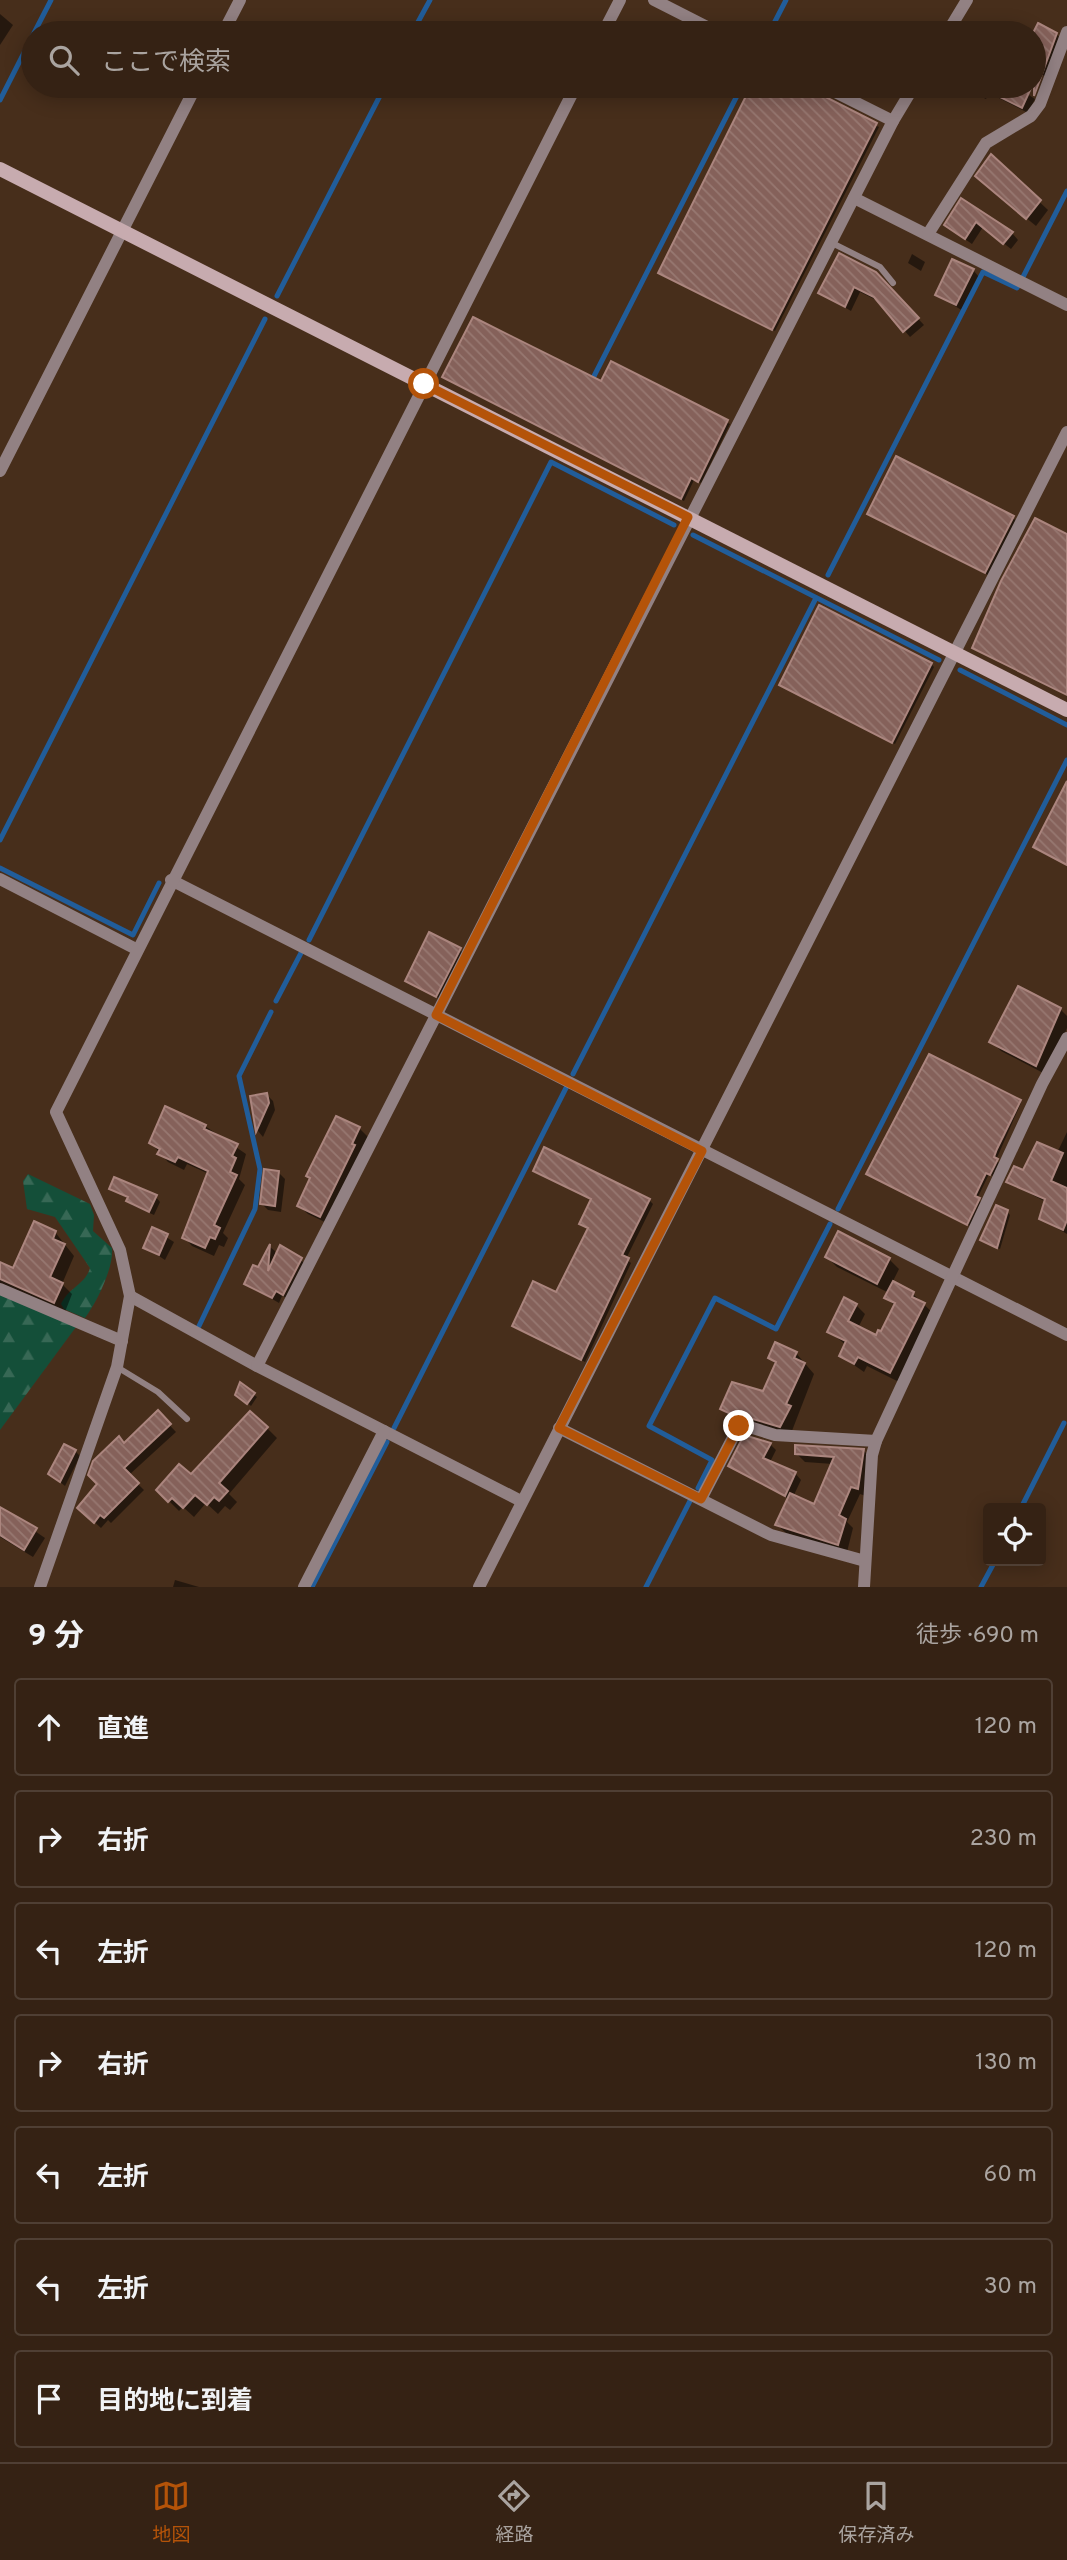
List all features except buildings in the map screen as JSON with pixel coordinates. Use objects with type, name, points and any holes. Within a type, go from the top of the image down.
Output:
[{"type":"street","points":[[229,21],[240,0]]},
{"type":"street","points":[[609,21],[620,0]]},
{"type":"street","points":[[654,0],[695,21]]},
{"type":"street","points":[[954,21],[967,0]]},
{"type":"street","points":[[1046,88],[1067,32]]},
{"type":"street","points":[[0,471],[190,98]]},
{"type":"street","points":[[40,1587],[117,1367],[130,1296],[120,1250],[56,1112],[136,949],[570,98]]},
{"type":"street","points":[[847,98],[893,121]]},
{"type":"street","points":[[257,1366],[688,517],[893,121],[907,98]]},
{"type":"street","points":[[928,234],[986,143],[1031,116],[1042,98]]},
{"type":"street","points":[[0,169],[1067,710]]},
{"type":"street","points":[[854,198],[1067,305]]},
{"type":"street","points":[[479,1587],[1067,432]]},
{"type":"street","points":[[0,879],[136,949]]},
{"type":"street","points":[[172,880],[1067,1335]]},
{"type":"street","points":[[864,1587],[872,1455],[876,1441],[1067,1038]]},
{"type":"street","points":[[0,1289],[121,1341]]},
{"type":"street","points":[[130,1296],[257,1366],[521,1502]]},
{"type":"street","points":[[701,1499],[739,1426],[743,1424],[775,1435],[876,1441]]},
{"type":"street","points":[[559,1428],[771,1535],[865,1560]]},
{"type":"street","points":[[304,1587],[384,1431]]},
{"type":"lane","points":[[831,242],[880,267],[893,283]]},
{"type":"lane","points":[[117,1367],[158,1392],[187,1419]]},
{"type":"green space","points":[[28,1174],[90,1204],[94,1215],[93,1231],[112,1248],[104,1284],[85,1318],[64,1309],[61,1304],[85,1278],[90,1268],[55,1217],[27,1209],[23,1181]]},
{"type":"green space","points":[[0,1293],[76,1327],[0,1430]]},
{"type":"waterway","points":[[40,21],[51,0]]},
{"type":"waterway","points":[[419,21],[430,0]]},
{"type":"waterway","points":[[775,21],[786,0]]},
{"type":"waterway","points":[[0,100],[21,59]]},
{"type":"waterway","points":[[277,296],[379,98]]},
{"type":"waterway","points":[[591,382],[736,98]]},
{"type":"waterway","points":[[1023,277],[1067,191]]},
{"type":"waterway","points":[[828,575],[983,272],[1017,288],[1018,286]]},
{"type":"waterway","points":[[0,840],[265,319]]},
{"type":"waterway","points":[[309,940],[551,462],[674,525]]},
{"type":"waterway","points":[[693,535],[939,660]]},
{"type":"waterway","points":[[573,1074],[816,598]]},
{"type":"waterway","points":[[960,670],[1067,725]]},
{"type":"waterway","points":[[838,1209],[1067,760]]},
{"type":"waterway","points":[[0,868],[133,935],[159,883]]},
{"type":"waterway","points":[[276,1001],[301,953]]},
{"type":"waterway","points":[[199,1326],[255,1209],[260,1169],[239,1076],[271,1012]]},
{"type":"waterway","points":[[394,1428],[566,1088]]},
{"type":"waterway","points":[[698,1488],[712,1460],[649,1426],[715,1298],[776,1329],[830,1224]]},
{"type":"waterway","points":[[1024,1503],[1064,1423]]},
{"type":"waterway","points":[[312,1587],[387,1442]]},
{"type":"waterway","points":[[646,1587],[690,1501]]},
{"type":"waterway","points":[[981,1587],[992,1566]]},
{"type":"route","points":[[424,384],[688,517],[436,1015],[702,1151],[559,1428],[701,1499],[739,1426]]}]
